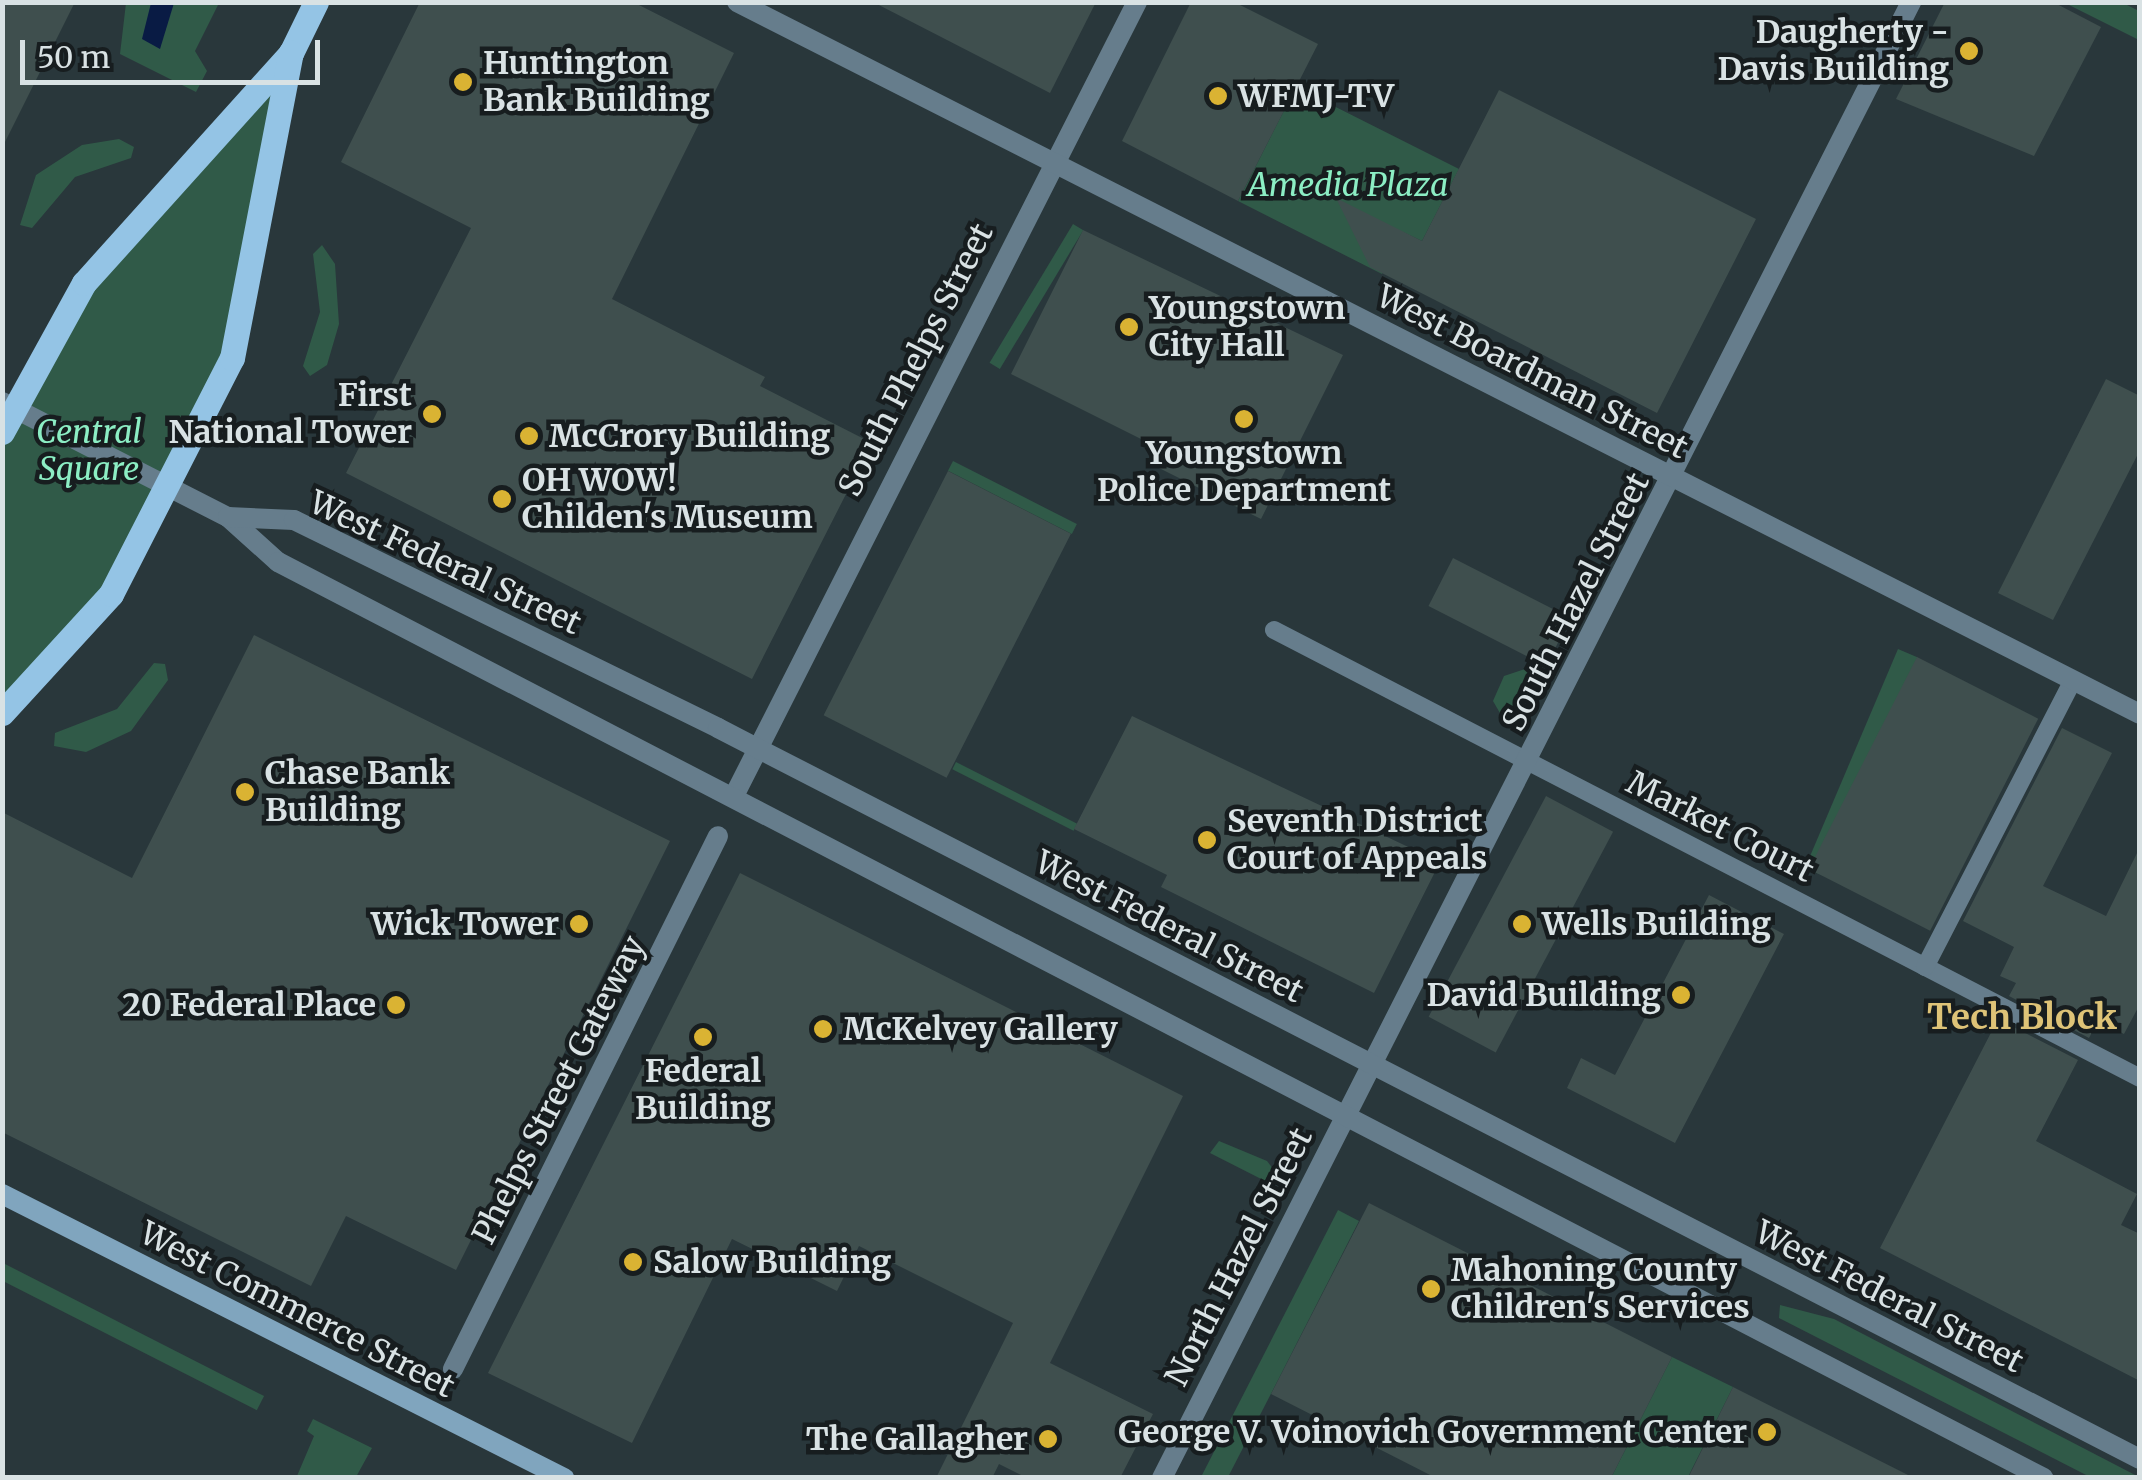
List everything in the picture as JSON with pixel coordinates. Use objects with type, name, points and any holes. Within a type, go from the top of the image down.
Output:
[{"type":"main road","points":[[2,432],[9,405],[84,283],[290,53],[316,2]]},
{"type":"main road","points":[[2,713],[111,594],[232,358],[290,53]]},
{"type":"main road","name":"West Commerce Street","points":[[2,1194],[564,1478]]},
{"type":"street","name":"South Phelps Street","points":[[735,794],[1025,211],[1056,164],[1137,2]]},
{"type":"street","name":"South Hazel Street","points":[[1371,1065],[1674,478],[1911,2]]},
{"type":"street","name":"West Boardman Street","points":[[739,3],[2140,714]]},
{"type":"street","points":[[9,405],[228,517],[278,562],[735,794],[1344,1117],[2044,1478]]},
{"type":"street","name":"West Federal Street","points":[[228,517],[294,520],[755,749],[2140,1459]]},
{"type":"street","name":"Phelps Street Gateway","points":[[453,1369],[718,836]]},
{"type":"street","name":"North Hazel Street","points":[[1162,1478],[1371,1065]]},
{"type":"lane","name":"Market Court","points":[[1274,630],[2140,1078]]},
{"type":"lane","points":[[1925,967],[2072,680]]},
{"type":"green space","points":[[126,3],[219,3],[195,51],[207,71],[196,92],[120,54]]},
{"type":"green space","points":[[2065,3],[2123,3],[2139,11],[2139,40]]},
{"type":"green space","name":"Central Square","points":[[291,53],[232,358],[111,594],[3,713],[3,432],[84,283]]},
{"type":"green space","name":"Amedia Plaza","points":[[1296,87],[1459,169],[1422,241],[1403,232],[1382,274],[1238,201]]},
{"type":"green space","points":[[119,139],[134,147],[131,158],[75,177],[32,228],[20,225],[36,175],[82,145]]},
{"type":"green space","points":[[1073,224],[1083,230],[1000,369],[990,363]]},
{"type":"green space","points":[[322,245],[335,264],[339,324],[327,365],[310,376],[303,366],[320,312],[313,254]]},
{"type":"green space","points":[[953,461],[1077,524],[1072,534],[948,471]]},
{"type":"green space","points":[[1898,649],[1917,657],[1824,876],[1805,868]]},
{"type":"green space","points":[[154,663],[165,664],[168,680],[131,731],[86,752],[54,746],[55,733],[117,709]]},
{"type":"green space","points":[[1525,669],[1537,671],[1508,727],[1493,701],[1504,676]]},
{"type":"green space","points":[[956,762],[1077,824],[1074,831],[952,769]]},
{"type":"green space","points":[[1219,1141],[1267,1161],[1277,1174],[1271,1184],[1210,1153]]},
{"type":"green space","points":[[1338,1210],[1359,1221],[1276,1384],[1228,1477],[1201,1477]]},
{"type":"green space","points":[[3,1263],[264,1396],[257,1410],[2,1280]]},
{"type":"green space","points":[[1780,1305],[1834,1319],[2139,1477],[2090,1477],[1779,1318]]},
{"type":"green space","points":[[1672,1357],[1733,1387],[1688,1477],[1611,1478]]},
{"type":"green space","points":[[313,1419],[372,1448],[356,1477],[297,1476],[314,1436],[307,1431]]},
{"type":"water","points":[[151,3],[174,3],[160,49],[142,39]]},
{"type":"building","points":[[2,2],[75,2],[2,148]]},
{"type":"building","points":[[420,2],[633,2],[734,53],[612,299],[765,377],[760,386],[872,443],[752,679],[346,473],[471,228],[341,162]]},
{"type":"building","points":[[873,2],[1096,2],[1050,93]]},
{"type":"building","name":"WFMJ-TV","points":[[1191,2],[1234,2],[1318,44],[1238,201],[1122,141]]},
{"type":"building","points":[[1945,2],[2053,2],[2101,27],[2034,156],[1896,99]]},
{"type":"building","name":"Amedia Plaza","points":[[1499,90],[1756,219],[1657,413],[1370,267],[1336,198],[1422,241]]},
{"type":"building","points":[[1083,230],[1343,355],[1261,519],[1155,466],[1163,450],[1011,374]]},
{"type":"building","points":[[2106,379],[2140,396],[2140,450],[2053,620],[1998,593]]},
{"type":"building","points":[[948,471],[1071,534],[947,778],[824,715]]},
{"type":"building","points":[[1453,558],[1571,618],[1546,666],[1428,606]]},
{"type":"building","points":[[254,635],[670,841],[456,1270],[346,1216],[311,1286],[2,1132],[2,812],[132,878]]},
{"type":"building","points":[[1917,657],[2038,719],[1930,931],[1809,869]]},
{"type":"building","name":"Seventh District Court of Appeals","points":[[1132,716],[1440,862],[1374,993],[1161,887],[1167,875],[1074,829]]},
{"type":"building","points":[[2062,728],[2112,753],[2043,886],[2106,916],[2140,847],[2140,1004],[2124,1034],[2098,1021],[2089,1038],[2009,996],[2016,983],[2000,976],[2014,947],[1963,921]]},
{"type":"building","name":"Wells Building","points":[[1546,796],[1613,832],[1496,1052],[1429,1017]]},
{"type":"building","points":[[740,873],[1183,1096],[1050,1363],[1153,1414],[1120,1478],[1027,1478],[999,1464],[992,1478],[936,1478],[1013,1323],[859,1246],[837,1291],[732,1239],[632,1443],[488,1373]]},
{"type":"building","points":[[1709,895],[1784,934],[1675,1143],[1567,1088],[1581,1058],[1615,1075]]},
{"type":"building","points":[[1998,1019],[2078,1060],[2036,1141],[2137,1194],[2121,1225],[2140,1234],[2140,1381],[1880,1248]]},
{"type":"building","name":"Mahoning County Children's Services","points":[[1369,1203],[1672,1357],[1611,1478],[1436,1478],[1271,1394]]},
{"type":"building","name":"George V. Voinovich Government Center","points":[[1733,1387],[1914,1478],[1688,1478]]},
{"type":"place","name":"Daugherty - Davis Building","points":[[1969,51]]},
{"type":"place","name":"Huntington Bank Building","points":[[463,82]]},
{"type":"place","name":"WFMJ-TV","points":[[1218,96]]},
{"type":"place","name":"Youngstown City Hall","points":[[1129,327]]},
{"type":"place","name":"First National Tower","points":[[432,414]]},
{"type":"place","name":"Youngstown Police Department","points":[[1244,419]]},
{"type":"place","name":"McCrory Building","points":[[529,436]]},
{"type":"place","name":"OH WOW! Childen's Museum","points":[[502,499]]},
{"type":"place","name":"Chase Bank Building","points":[[245,792]]},
{"type":"place","name":"Seventh District Court of Appeals","points":[[1207,840]]},
{"type":"place","name":"Wick Tower","points":[[579,924]]},
{"type":"place","name":"Wells Building","points":[[1522,924]]},
{"type":"place","name":"David Building","points":[[1681,995]]},
{"type":"place","name":"20 Federal Place","points":[[396,1005]]},
{"type":"place","name":"McKelvey Gallery","points":[[823,1029]]},
{"type":"place","name":"Federal Building","points":[[703,1037]]},
{"type":"place","name":"Salow Building","points":[[633,1262]]},
{"type":"place","name":"Mahoning County Children's Services","points":[[1431,1289]]},
{"type":"place","name":"George V. Voinovich Government Center","points":[[1767,1432]]},
{"type":"place","name":"The Gallagher","points":[[1048,1439]]},
{"type":"district","name":"Tech Block","points":[[2022,1017]]}]
